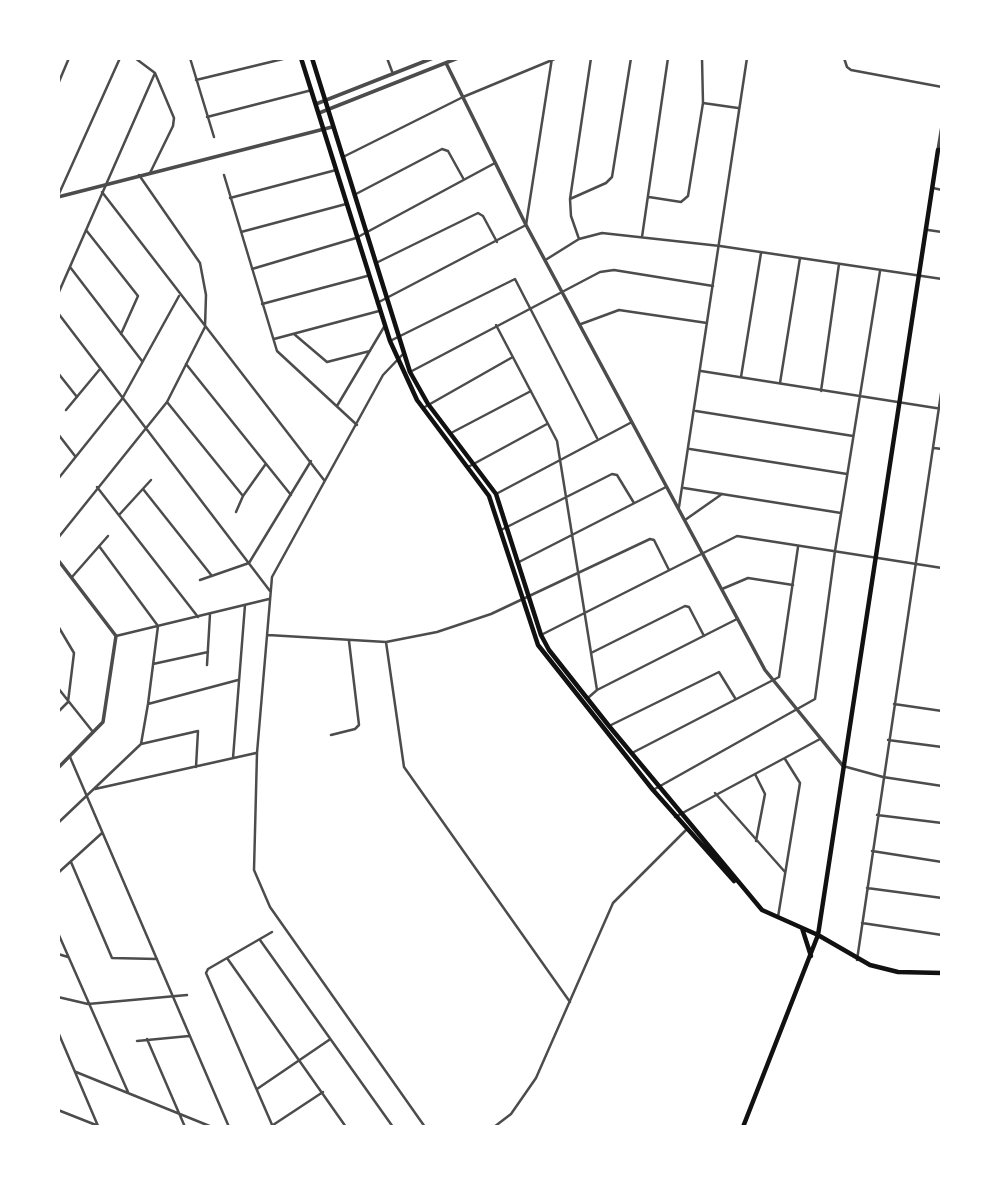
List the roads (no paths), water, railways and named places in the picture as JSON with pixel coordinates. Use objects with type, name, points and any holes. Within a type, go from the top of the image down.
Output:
[{"type":"main road","points":[[301,58],[384,327],[404,375],[489,496],[538,645],[582,703],[632,753],[676,817],[762,910],[818,935],[857,960],[898,972],[942,973]]},
{"type":"main road","points":[[304,65],[313,60],[410,372],[425,406],[475,462],[496,494],[544,642],[607,729],[655,788],[692,826],[738,884]]},
{"type":"main road","points":[[743,1127],[818,935],[940,150]]},
{"type":"main road","points":[[936,167],[942,157]]},
{"type":"main road","points":[[538,645],[544,642]]},
{"type":"main road","points":[[801,927],[811,958]]},
{"type":"street","points":[[58,84],[69,58]]},
{"type":"street","points":[[58,196],[120,58]]},
{"type":"street","points":[[135,58],[155,73],[174,122],[150,173]]},
{"type":"street","points":[[190,58],[215,137]]},
{"type":"street","points":[[196,80],[287,58]]},
{"type":"street","points":[[387,58],[393,74]]},
{"type":"street","points":[[316,104],[432,58],[435,67]]},
{"type":"street","points":[[318,113],[458,58]]},
{"type":"street","points":[[342,158],[463,97],[554,58]]},
{"type":"street","points":[[526,225],[554,58]]},
{"type":"street","points":[[579,239],[571,216],[570,199],[591,58]]},
{"type":"street","points":[[570,199],[606,183],[612,177],[631,58]]},
{"type":"street","points":[[642,236],[668,58]]},
{"type":"street","points":[[649,197],[681,202],[686,199],[703,103],[702,58]]},
{"type":"street","points":[[679,507],[696,411],[747,58]]},
{"type":"street","points":[[845,58],[847,67],[851,70],[942,87]]},
{"type":"street","points":[[446,63],[526,225],[582,324],[666,487],[772,682],[843,766],[883,777],[942,786]]},
{"type":"street","points":[[58,294],[155,73]]},
{"type":"street","points":[[207,117],[312,90]]},
{"type":"street","points":[[703,103],[738,108]]},
{"type":"street","points":[[940,150],[942,126]]},
{"type":"street","points":[[58,196],[332,127]]},
{"type":"street","points":[[354,195],[442,149],[448,151],[464,179]]},
{"type":"street","points":[[253,269],[356,238],[495,163]]},
{"type":"street","points":[[230,198],[336,170]]},
{"type":"street","points":[[58,538],[167,402],[205,327],[206,295],[200,263],[139,175]]},
{"type":"street","points":[[224,175],[279,354],[357,425]]},
{"type":"street","points":[[933,188],[942,190]]},
{"type":"street","points":[[102,192],[324,480]]},
{"type":"street","points":[[241,232],[347,204]]},
{"type":"street","points":[[375,264],[478,213],[483,216],[497,242]]},
{"type":"street","points":[[377,303],[526,225]]},
{"type":"street","points":[[86,230],[138,296],[121,334]]},
{"type":"street","points":[[928,230],[942,232]]},
{"type":"street","points":[[547,259],[579,239],[598,233],[720,246],[942,279]]},
{"type":"street","points":[[741,378],[761,253]]},
{"type":"street","points":[[780,384],[800,258]]},
{"type":"street","points":[[821,391],[839,264]]},
{"type":"street","points":[[70,267],[144,363]]},
{"type":"street","points":[[404,375],[606,270],[713,286]]},
{"type":"street","points":[[655,788],[811,704],[816,696],[835,551],[880,271]]},
{"type":"street","points":[[262,304],[369,276]]},
{"type":"street","points":[[390,341],[511,279],[518,281],[597,438]]},
{"type":"street","points":[[58,479],[122,399],[180,294]]},
{"type":"street","points":[[582,324],[619,310],[707,323]]},
{"type":"street","points":[[274,339],[379,311]]},
{"type":"street","points":[[58,313],[270,591]]},
{"type":"street","points":[[496,325],[557,440],[597,690]]},
{"type":"street","points":[[337,407],[384,327]]},
{"type":"street","points":[[294,334],[327,362],[370,351]]},
{"type":"street","points":[[404,353],[383,375],[275,568],[269,599],[257,753],[254,870],[270,907],[425,1127]]},
{"type":"street","points":[[425,406],[513,358]]},
{"type":"street","points":[[186,364],[291,495]]},
{"type":"street","points":[[66,410],[100,369]]},
{"type":"street","points":[[701,371],[941,409]]},
{"type":"street","points":[[58,373],[77,397]]},
{"type":"street","points":[[857,960],[888,740],[941,409],[942,387]]},
{"type":"street","points":[[451,433],[531,391]]},
{"type":"street","points":[[167,402],[243,496]]},
{"type":"street","points":[[696,411],[853,436]]},
{"type":"street","points":[[496,494],[597,438],[632,422]]},
{"type":"street","points":[[468,467],[547,424]]},
{"type":"street","points":[[58,434],[76,457]]},
{"type":"street","points":[[934,448],[942,449]]},
{"type":"street","points":[[690,449],[847,474]]},
{"type":"street","points":[[200,580],[249,563],[311,460]]},
{"type":"street","points":[[236,512],[243,496],[265,465]]},
{"type":"street","points":[[501,530],[615,474],[634,503]]},
{"type":"street","points":[[119,515],[151,480]]},
{"type":"street","points":[[97,487],[198,617]]},
{"type":"street","points":[[517,563],[666,487]]},
{"type":"street","points":[[684,488],[841,513]]},
{"type":"street","points":[[143,489],[212,576]]},
{"type":"street","points":[[685,520],[722,494]]},
{"type":"street","points":[[72,577],[108,536]]},
{"type":"street","points":[[541,635],[737,536],[942,568]]},
{"type":"street","points":[[268,635],[386,642],[437,632],[522,601],[652,538],[670,570]]},
{"type":"street","points":[[99,546],[158,626],[141,744]]},
{"type":"street","points":[[632,753],[772,682],[781,674],[798,546]]},
{"type":"street","points":[[58,559],[116,636],[104,719],[58,768]]},
{"type":"street","points":[[722,589],[748,578],[793,585]]},
{"type":"street","points":[[116,636],[269,599]]},
{"type":"street","points":[[233,758],[245,605]]},
{"type":"street","points":[[591,653],[685,606],[689,607],[704,636]]},
{"type":"street","points":[[207,665],[210,614]]},
{"type":"street","points":[[582,703],[597,690],[737,619]]},
{"type":"street","points":[[58,626],[74,649],[68,702],[58,712]]},
{"type":"street","points":[[331,734],[355,730],[359,725],[349,641]]},
{"type":"street","points":[[386,642],[404,767],[570,1002]]},
{"type":"street","points":[[153,664],[208,652]]},
{"type":"street","points":[[607,729],[719,672],[736,699]]},
{"type":"street","points":[[148,704],[238,680]]},
{"type":"street","points":[[58,688],[93,733]]},
{"type":"street","points":[[894,704],[942,711]]},
{"type":"street","points":[[58,823],[141,744],[198,731],[196,767]]},
{"type":"street","points":[[676,817],[715,793],[820,739]]},
{"type":"street","points":[[888,740],[942,747]]},
{"type":"street","points":[[96,789],[257,753]]},
{"type":"street","points":[[70,757],[229,1127]]},
{"type":"street","points":[[778,917],[800,783],[785,759]]},
{"type":"street","points":[[755,774],[765,794],[756,841]]},
{"type":"street","points":[[715,793],[786,874]]},
{"type":"street","points":[[877,814],[942,823]]},
{"type":"street","points":[[494,1127],[511,1114],[536,1078],[613,903],[692,826]]},
{"type":"street","points":[[58,873],[103,833]]},
{"type":"street","points":[[872,851],[942,862]]},
{"type":"street","points":[[71,862],[112,957],[157,959]]},
{"type":"street","points":[[867,888],[942,898]]},
{"type":"street","points":[[862,923],[942,935]]},
{"type":"street","points":[[272,932],[206,973],[273,1126],[323,1092]]},
{"type":"street","points":[[58,933],[128,1093]]},
{"type":"street","points":[[260,940],[393,1127]]},
{"type":"street","points":[[58,954],[68,957]]},
{"type":"street","points":[[227,958],[346,1127]]},
{"type":"street","points":[[58,996],[88,1004],[187,995]]},
{"type":"street","points":[[58,1032],[100,1127]]},
{"type":"street","points":[[137,1041],[189,1036]]},
{"type":"street","points":[[147,1039],[185,1127]]},
{"type":"street","points":[[257,1089],[329,1040]]},
{"type":"street","points":[[76,1072],[212,1127]]},
{"type":"street","points":[[58,1110],[100,1127]]}]
